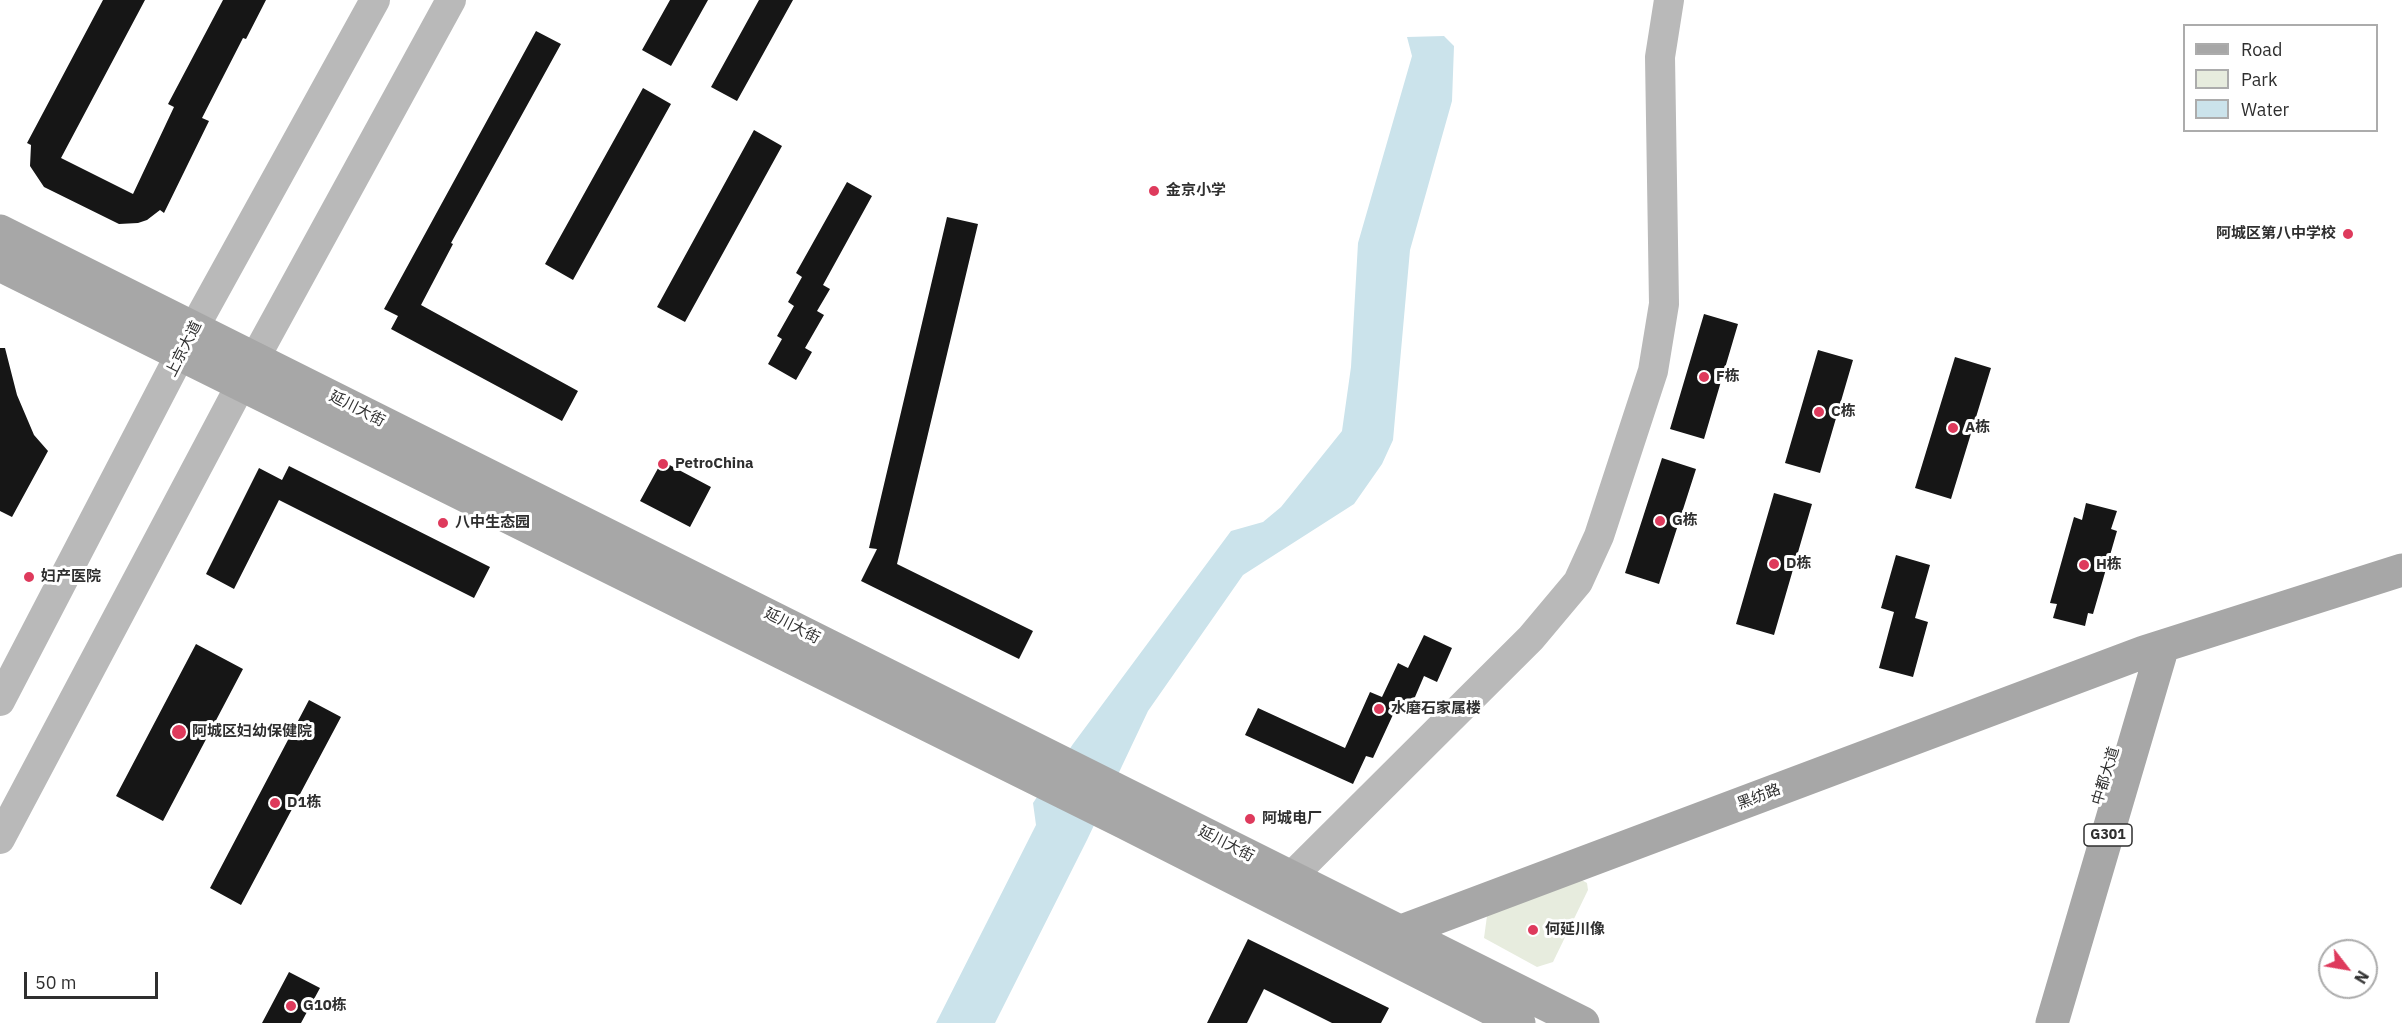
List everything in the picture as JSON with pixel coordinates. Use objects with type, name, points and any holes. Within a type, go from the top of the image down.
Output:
[{"type":"main road","name":"上京大道","points":[[0,701],[188,342],[375,0]]},
{"type":"main road","points":[[0,839],[248,372],[451,0]]},
{"type":"main road","points":[[1280,886],[1531,638],[1578,582],[1599,536],[1653,371],[1664,304],[1660,57],[1669,0]]},
{"type":"main road","name":"延川大街","points":[[0,231],[188,342],[1280,886],[1392,944],[1519,1023]]},
{"type":"main road","name":"延川大街","points":[[0,265],[188,342]]},
{"type":"main road","points":[[2154,649],[2402,570]]},
{"type":"main road","name":"黑纺路","points":[[1392,944],[2154,649]]},
{"type":"main road","name":"中都大道","points":[[2033,1023],[2154,649]]},
{"type":"main road","name":"中都大道","points":[[2052,1023],[2154,649]]},
{"type":"main road","name":"延川大街","points":[[1392,944],[1582,1023]]},
{"type":"green space","points":[[1580,879],[1587,883],[1588,890],[1553,962],[1537,967],[1484,938],[1487,916]]},
{"type":"water","points":[[1444,36],[1454,46],[1452,101],[1410,250],[1393,440],[1382,464],[1354,504],[1243,575],[1148,711],[1087,840],[995,1023],[936,1023],[1036,825],[1033,803],[1073,744],[1231,531],[1263,522],[1281,507],[1342,431],[1351,367],[1358,243],[1412,56],[1407,37]]},
{"type":"building","points":[[103,0],[145,0],[61,158],[133,194],[174,107],[168,104],[223,0],[266,0],[246,39],[243,38],[202,118],[209,121],[164,213],[160,210],[147,220],[138,223],[119,224],[44,187],[30,166],[31,145],[27,143]]},
{"type":"building","points":[[670,0],[708,0],[671,66],[642,50]]},
{"type":"building","points":[[759,0],[793,0],[737,101],[711,87]]},
{"type":"building","points":[[536,31],[561,44],[451,243],[453,244],[421,305],[578,391],[562,421],[391,329],[398,316],[384,309]]},
{"type":"building","points":[[643,88],[671,104],[573,280],[545,264]]},
{"type":"building","points":[[754,130],[782,146],[685,322],[657,307]]},
{"type":"building","points":[[847,182],[872,196],[823,285],[830,289],[817,311],[824,315],[805,348],[812,352],[796,380],[768,364],[782,339],[777,336],[794,306],[788,302],[802,277],[796,273]]},
{"type":"building","points":[[947,217],[978,224],[897,564],[1033,631],[1019,659],[861,581],[877,549],[869,548]]},
{"type":"building","name":"F栋","points":[[1704,314],[1738,324],[1704,439],[1670,429]]},
{"type":"building","points":[[0,348],[5,348],[17,395],[34,435],[48,451],[12,517],[0,511]]},
{"type":"building","name":"C栋","points":[[1818,350],[1853,360],[1820,473],[1785,463]]},
{"type":"building","name":"A栋","points":[[1955,357],[1991,368],[1951,499],[1915,488]]},
{"type":"building","name":"G栋","points":[[1662,458],[1696,469],[1659,584],[1625,573]]},
{"type":"building","points":[[662,461],[711,487],[690,527],[640,501]]},
{"type":"building","points":[[289,466],[490,567],[474,598],[279,500],[234,589],[206,574],[259,468],[282,480]]},
{"type":"building","name":"D栋","points":[[1774,493],[1812,504],[1774,635],[1736,624]]},
{"type":"building","name":"H栋","points":[[2086,503],[2117,511],[2111,529],[2117,531],[2093,614],[2088,613],[2085,626],[2053,618],[2057,604],[2050,603],[2074,517],[2082,520]]},
{"type":"building","points":[[1896,555],[1930,565],[1915,618],[1928,622],[1913,677],[1879,668],[1894,612],[1881,608]]},
{"type":"building","name":"水磨石家属楼","points":[[1424,635],[1452,648],[1437,682],[1424,676],[1409,711],[1397,706],[1373,758],[1366,756],[1353,784],[1245,735],[1258,708],[1345,748],[1370,692],[1382,697],[1398,663],[1408,668]]},
{"type":"building","name":"阿城区妇幼保健院","points":[[196,644],[243,669],[163,821],[116,796]]},
{"type":"building","name":"D1栋","points":[[309,700],[341,717],[241,905],[210,888]]},
{"type":"building","points":[[1248,939],[1389,1008],[1381,1023],[1332,1023],[1264,989],[1247,1023],[1207,1023]]},
{"type":"building","name":"G10栋","points":[[289,972],[320,988],[301,1023],[262,1023]]},
{"type":"place","name":"金京小学","points":[[1154,191]]},
{"type":"place","name":"阿城区第八中学校","points":[[2348,234]]},
{"type":"place","name":"F栋","points":[[1704,377]]},
{"type":"place","name":"C栋","points":[[1819,412]]},
{"type":"place","name":"A栋","points":[[1953,428]]},
{"type":"place","name":"PetroChina","points":[[663,464]]},
{"type":"place","name":"G栋","points":[[1660,521]]},
{"type":"place","name":"八中生态园","points":[[443,523]]},
{"type":"place","name":"D栋","points":[[1774,564]]},
{"type":"place","name":"H栋","points":[[2084,565]]},
{"type":"place","name":"妇产医院","points":[[29,577]]},
{"type":"place","name":"水磨石家属楼","points":[[1379,709]]},
{"type":"place","name":"阿城区妇幼保健院","points":[[179,732]]},
{"type":"place","name":"D1栋","points":[[275,803]]},
{"type":"place","name":"阿城电厂","points":[[1250,819]]},
{"type":"place","name":"何延川像","points":[[1533,930]]},
{"type":"place","name":"G10栋","points":[[291,1006]]}]
